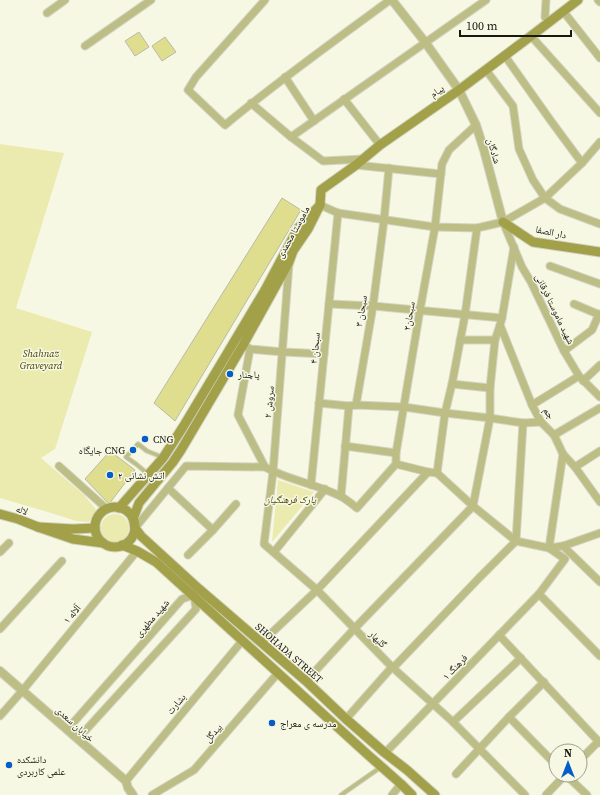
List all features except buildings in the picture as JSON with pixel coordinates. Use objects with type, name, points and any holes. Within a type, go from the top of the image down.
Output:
[{"type":"main road","name":"پیام","points":[[320,205],[321,190],[356,165],[380,145],[459,90],[578,0]]},
{"type":"main road","name":"ماموستا محمدی","points":[[134,523],[139,503],[173,462],[246,347],[289,262],[293,251],[308,229],[320,205]]},
{"type":"main road","name":"ماموستا محمدی","points":[[119,508],[163,458],[265,290],[298,228],[320,205]]},
{"type":"main road","name":"دار الصفا","points":[[503,222],[533,242],[600,252]]},
{"type":"main road","points":[[119,508],[125,510],[130,514],[134,523],[132,536],[122,546],[108,546],[99,539],[96,534],[95,528],[98,517],[107,509],[119,508]]},
{"type":"main road","name":"لاله","points":[[0,514],[73,539],[102,542]]},
{"type":"main road","name":"SHOHADA STREET","points":[[134,523],[141,536],[242,640],[412,795]]},
{"type":"main road","points":[[38,527],[73,529],[95,528]]},
{"type":"main road","name":"SHOHADA STREET","points":[[122,546],[137,551],[156,562],[262,642],[384,753],[407,770],[435,795]]},
{"type":"street","points":[[47,13],[65,0]]},
{"type":"street","points":[[85,46],[151,0]]},
{"type":"street","points":[[265,0],[196,77],[188,90],[225,125],[285,77],[391,0]]},
{"type":"street","name":"شادگان","points":[[391,0],[425,42],[459,90],[476,125],[503,222]]},
{"type":"street","points":[[291,137],[486,0]]},
{"type":"street","points":[[545,17],[546,0]]},
{"type":"street","points":[[563,11],[600,58]]},
{"type":"street","points":[[531,36],[600,113]]},
{"type":"street","points":[[504,56],[582,163]]},
{"type":"street","points":[[486,70],[513,106],[519,149],[533,180],[545,198],[560,209],[600,224]]},
{"type":"street","points":[[285,77],[314,121]]},
{"type":"street","points":[[344,99],[380,145]]},
{"type":"street","points":[[251,103],[291,137],[323,161],[363,159]]},
{"type":"street","name":"سبحان۲","points":[[396,464],[396,454],[435,227],[442,164],[449,150],[476,125]]},
{"type":"street","points":[[320,205],[338,213],[384,220],[435,227],[477,228],[503,222],[545,198],[582,163],[600,142]]},
{"type":"street","points":[[356,165],[440,174]]},
{"type":"street","name":"سبحان ۳","points":[[341,496],[345,446],[373,306],[389,168]]},
{"type":"street","name":"سبحان ۴","points":[[311,485],[338,213]]},
{"type":"street","name":"شهید ماموستا فرقانی","points":[[503,222],[522,267],[531,282],[564,351],[581,378],[600,397]]},
{"type":"street","points":[[437,473],[445,414],[465,315],[477,228]]},
{"type":"street","points":[[306,681],[473,506],[490,418],[490,388],[495,340],[501,322],[514,247]]},
{"type":"street","name":"سروش ۲","points":[[264,544],[273,472],[289,262]]},
{"type":"street","points":[[550,266],[600,284]]},
{"type":"street","points":[[328,304],[420,310],[465,315],[501,322]]},
{"type":"street","points":[[564,351],[592,330],[599,314],[574,304]]},
{"type":"street","name":"جم","points":[[501,322],[532,405],[541,422],[554,435],[563,454],[599,498]]},
{"type":"street","points":[[460,340],[495,340]]},
{"type":"street","points":[[324,354],[282,352],[246,347],[238,415],[265,467],[273,472],[325,489],[341,496],[357,508],[396,464],[437,473],[473,506],[516,541],[549,548],[563,546],[600,533]]},
{"type":"street","points":[[532,405],[581,378],[600,364]]},
{"type":"street","points":[[452,384],[490,388]]},
{"type":"street","points":[[319,403],[352,406],[404,407],[445,414],[490,418],[522,423],[541,422]]},
{"type":"street","points":[[554,435],[600,408]]},
{"type":"street","points":[[346,719],[392,668],[478,578],[516,541],[522,423]]},
{"type":"street","points":[[345,446],[396,454]]},
{"type":"street","points":[[575,467],[600,451]]},
{"type":"street","points":[[549,548],[563,454]]},
{"type":"street","points":[[59,466],[107,509]]},
{"type":"street","points":[[134,523],[168,488],[186,466],[265,467]]},
{"type":"street","points":[[262,642],[317,590],[428,472]]},
{"type":"street","points":[[168,488],[213,530]]},
{"type":"street","points":[[274,552],[325,489]]},
{"type":"street","points":[[188,555],[236,504]]},
{"type":"street","points":[[0,552],[9,542]]},
{"type":"street","name":"گلبهار","points":[[264,544],[317,590],[392,668],[453,722],[524,795]]},
{"type":"street","points":[[563,546],[600,582]]},
{"type":"street","name":"فرهنگ ۱","points":[[384,753],[539,594],[565,559],[549,548]]},
{"type":"street","name":"آلاله ۱","points":[[0,716],[137,551]]},
{"type":"street","points":[[0,629],[62,561]]},
{"type":"street","points":[[73,734],[84,732],[196,609],[196,592]]},
{"type":"street","name":"شهید مطهری","points":[[73,734],[73,723],[78,717],[182,599],[196,592]]},
{"type":"street","points":[[539,594],[600,656]]},
{"type":"street","points":[[499,635],[599,742],[588,752]]},
{"type":"street","name":"بشارت","points":[[126,781],[242,640]]},
{"type":"street","points":[[453,722],[521,658]]},
{"type":"street","name":"خیابان سعدی","points":[[0,670],[126,781],[128,788],[133,795]]},
{"type":"street","name":"بیدگل","points":[[152,795],[194,770],[278,672]]},
{"type":"street","points":[[456,774],[479,748],[544,682]]},
{"type":"street","points":[[509,717],[548,757]]},
{"type":"street","points":[[546,795],[558,783]]},
{"type":"street","points":[[574,783],[587,795]]},
{"type":"street","points":[[392,795],[401,784]]},
{"type":"lane","points":[[148,475],[126,457],[138,444],[147,451],[163,458]]},
{"type":"lane","points":[[341,795],[382,767]]},
{"type":"green space","name":"Shahnaz Graveyard","points":[[0,144],[64,153],[16,308],[92,332],[55,449],[41,458],[84,495],[95,508],[97,512],[95,516],[88,522],[76,521],[0,498]]},
{"type":"green space","name":"پارک فرهنگیان","points":[[278,480],[314,492],[272,542]]},
{"type":"green space","points":[[115,514],[125,518],[129,528],[125,538],[115,542],[105,538],[101,528],[105,518]]},
{"type":"place","name":"پاچنار","points":[[230,374]]},
{"type":"place","name":"CNG","points":[[145,439]]},
{"type":"place","name":"جایگاه CNG","points":[[133,450]]},
{"type":"place","name":"اتش نشانی ۲","points":[[110,475]]},
{"type":"place","name":"مدرسه ی معراج","points":[[272,723]]},
{"type":"place","name":"دانشکده علمی کاربردی","points":[[9,765]]}]
